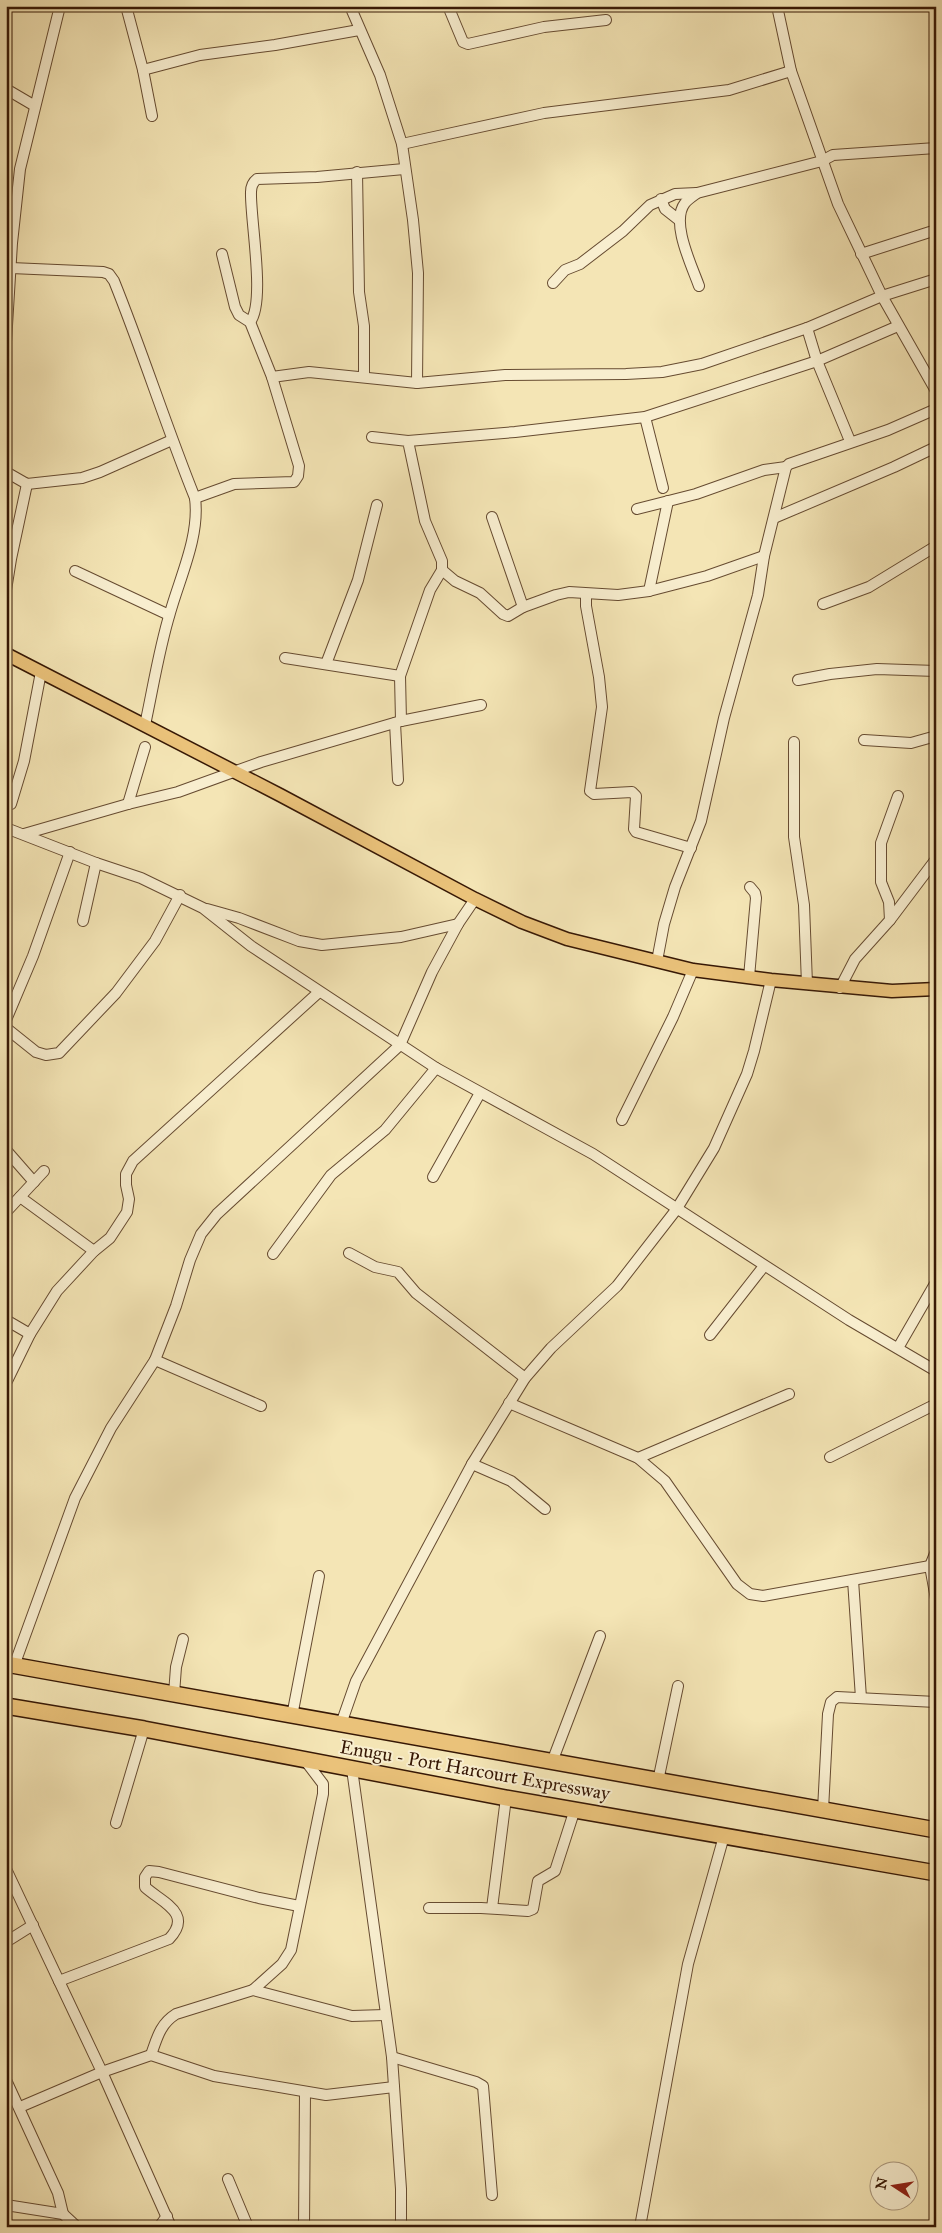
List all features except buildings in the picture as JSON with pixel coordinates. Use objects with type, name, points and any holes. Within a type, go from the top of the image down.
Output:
[{"type":"highway","name":"Enugu - Port Harcourt Expressway","points":[[10,1665],[936,1830]]},
{"type":"highway","name":"Enugu - Port Harcourt Expressway","points":[[6,1706],[144,1729],[506,1798],[936,1873]]},
{"type":"main road","points":[[6,654],[390,852],[475,899],[522,922],[567,939],[693,970],[840,988],[892,991],[936,988]]},
{"type":"street","points":[[126,6],[143,70],[152,116]]},
{"type":"street","points":[[350,6],[380,75],[402,144],[404,169],[413,220],[418,273],[417,383]]},
{"type":"street","points":[[448,6],[464,42],[468,44],[544,27],[606,20]]},
{"type":"street","points":[[777,6],[791,71],[822,161],[861,254],[898,326],[932,376],[936,392]]},
{"type":"street","points":[[6,342],[11,268],[9,240],[20,170],[57,8]]},
{"type":"street","points":[[143,70],[200,55],[275,46],[359,30]]},
{"type":"street","points":[[402,144],[544,113],[729,90],[791,71]]},
{"type":"street","points":[[6,89],[35,106]]},
{"type":"street","points":[[553,283],[563,273],[580,264],[623,231],[650,205],[660,199],[675,194],[697,193],[822,161],[828,156],[844,153],[936,148]]},
{"type":"street","points":[[250,322],[255,311],[256,251],[251,192],[254,181],[257,179],[317,177],[404,169]]},
{"type":"street","points":[[357,172],[359,292],[364,326],[364,377]]},
{"type":"street","points":[[697,193],[685,203],[679,220],[681,235],[699,286]]},
{"type":"street","points":[[660,199],[665,209],[679,220]]},
{"type":"street","points":[[861,254],[936,230]]},
{"type":"street","points":[[195,498],[234,484],[285,484],[294,482],[298,476],[299,466],[272,377],[250,322],[239,314],[234,307],[222,254]]},
{"type":"street","points":[[11,268],[103,272],[109,274],[114,281],[138,341],[172,440],[195,498],[196,507],[191,544],[169,615],[145,725]]},
{"type":"street","points":[[272,377],[309,372],[417,383],[506,375],[662,372],[702,364],[807,328],[882,296],[936,279]]},
{"type":"street","points":[[372,437],[408,441],[515,432],[645,417],[817,361],[898,326]]},
{"type":"street","points":[[807,328],[817,361],[850,441]]},
{"type":"street","points":[[637,509],[696,494],[764,470],[786,467],[789,464],[850,441],[888,430],[936,409]]},
{"type":"street","points":[[645,417],[663,488]]},
{"type":"street","points":[[6,472],[27,484],[82,478],[172,440]]},
{"type":"street","points":[[398,780],[400,676],[430,590],[442,570],[439,550],[425,521],[408,441]]},
{"type":"street","points":[[774,518],[894,468],[936,447]]},
{"type":"street","points":[[657,961],[664,924],[675,887],[701,821],[724,718],[758,595],[764,556],[786,467]]},
{"type":"street","points":[[6,590],[27,484]]},
{"type":"street","points":[[649,591],[668,501]]},
{"type":"street","points":[[326,664],[358,580],[377,505]]},
{"type":"street","points":[[492,517],[523,607]]},
{"type":"street","points":[[823,604],[869,587],[936,546]]},
{"type":"street","points":[[442,570],[455,580],[480,594],[503,614],[511,616],[523,607],[556,595],[569,592],[618,594],[649,591],[707,576],[764,556]]},
{"type":"street","points":[[75,571],[169,615]]},
{"type":"street","points":[[586,594],[586,606],[600,677],[602,707],[590,791],[594,794],[632,792],[636,796],[634,829],[636,832],[691,848]]},
{"type":"street","points":[[285,658],[400,676]]},
{"type":"street","points":[[798,680],[830,674],[877,669],[936,671]]},
{"type":"street","points":[[11,804],[24,761],[41,672]]},
{"type":"street","points":[[24,834],[128,804],[178,792],[300,750],[398,722],[481,705]]},
{"type":"street","points":[[864,740],[910,743],[936,736]]},
{"type":"street","points":[[794,742],[794,838],[804,906],[807,984]]},
{"type":"street","points":[[128,804],[145,747]]},
{"type":"street","points":[[890,920],[889,902],[881,882],[881,843],[898,796]]},
{"type":"street","points":[[6,828],[96,863],[142,878],[203,908],[251,946],[436,1068],[593,1154],[676,1210],[848,1320],[936,1371]]},
{"type":"street","points":[[6,1020],[33,956],[70,852]]},
{"type":"street","points":[[840,988],[855,959],[890,920],[936,860]]},
{"type":"street","points":[[83,921],[96,863]]},
{"type":"street","points":[[749,977],[756,898],[755,893],[750,887]]},
{"type":"street","points":[[6,1028],[36,1052],[46,1055],[59,1053],[116,993],[154,941],[180,896]]},
{"type":"street","points":[[10,1665],[74,1498],[111,1428],[155,1360],[201,1234],[216,1214],[400,1045],[432,972],[458,924],[475,899]]},
{"type":"street","points":[[889,902],[904,901]]},
{"type":"street","points":[[203,908],[239,918],[300,941],[322,945],[401,937],[458,924]]},
{"type":"street","points":[[622,1120],[673,1017],[693,970]]},
{"type":"street","points":[[341,1724],[356,1681],[472,1464],[525,1378],[550,1348],[617,1286],[676,1210],[714,1148],[747,1074],[771,980]]},
{"type":"street","points":[[6,1383],[30,1334],[57,1291],[94,1251],[110,1238],[127,1212],[129,1199],[126,1174],[133,1161],[319,992]]},
{"type":"street","points":[[273,1254],[331,1175],[385,1130],[436,1068]]},
{"type":"street","points":[[433,1177],[480,1093]]},
{"type":"street","points":[[6,1150],[34,1182]]},
{"type":"street","points":[[6,1212],[44,1170]]},
{"type":"street","points":[[20,1197],[94,1251]]},
{"type":"street","points":[[349,1253],[376,1267],[398,1272],[416,1293],[525,1378]]},
{"type":"street","points":[[710,1335],[764,1266]]},
{"type":"street","points":[[898,1348],[936,1282]]},
{"type":"street","points":[[6,1320],[30,1334]]},
{"type":"street","points":[[155,1360],[261,1406]]},
{"type":"street","points":[[638,1458],[789,1394]]},
{"type":"street","points":[[509,1403],[638,1458],[665,1481],[737,1584],[750,1594],[763,1596],[930,1566]]},
{"type":"street","points":[[830,1457],[936,1404]]},
{"type":"street","points":[[472,1464],[511,1481],[546,1509]]},
{"type":"street","points":[[936,1551],[930,1566],[936,1599]]},
{"type":"street","points":[[292,1716],[319,1576]]},
{"type":"street","points":[[853,1580],[861,1698]]},
{"type":"street","points":[[552,1762],[600,1636]]},
{"type":"street","points":[[174,1694],[176,1667],[182,1639]]},
{"type":"street","points":[[658,1781],[678,1686]]},
{"type":"street","points":[[823,1810],[829,1708],[831,1702],[837,1697],[936,1702]]},
{"type":"street","points":[[116,1823],[144,1729]]},
{"type":"street","points":[[152,2055],[159,2031],[166,2020],[176,2014],[253,1990],[282,1964],[291,1950],[323,1794],[323,1784],[304,1759]]},
{"type":"street","points":[[352,1769],[392,2057],[401,2189],[401,2227]]},
{"type":"street","points":[[492,1908],[506,1798]]},
{"type":"street","points":[[428,1908],[533,1910],[538,1881],[555,1871],[575,1809]]},
{"type":"street","points":[[640,2227],[688,1964],[724,1836]]},
{"type":"street","points":[[6,1868],[102,2072],[171,2227]]},
{"type":"street","points":[[59,1980],[169,1939],[176,1932],[178,1921],[174,1909],[145,1887],[144,1877],[149,1871],[160,1872],[259,1898],[299,1906]]},
{"type":"street","points":[[6,1942],[33,1925]]},
{"type":"street","points":[[253,1990],[352,2016],[386,2015]]},
{"type":"street","points":[[20,2107],[102,2072],[152,2055],[214,2076],[326,2095],[394,2087]]},
{"type":"street","points":[[392,2057],[476,2082],[483,2086],[492,2195]]},
{"type":"street","points":[[6,2080],[58,2193],[64,2214],[77,2227]]},
{"type":"street","points":[[304,2227],[306,2092]]},
{"type":"street","points":[[228,2178],[248,2227]]},
{"type":"street","points":[[6,2205],[64,2214]]},
{"type":"street","points":[[159,2227],[167,2216]]}]
